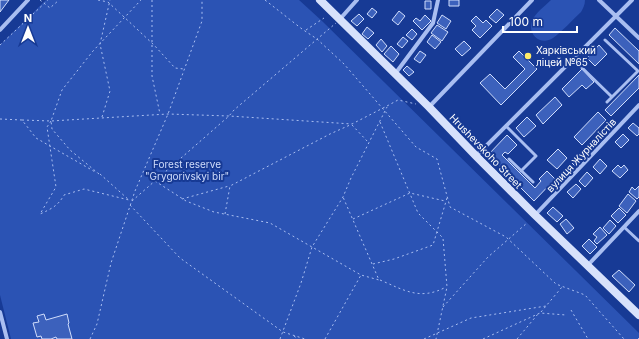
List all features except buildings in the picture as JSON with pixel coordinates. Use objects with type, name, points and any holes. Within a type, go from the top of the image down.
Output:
[{"type":"street","points":[[0,30],[28,0]]},
{"type":"street","name":"Hrushevskoho Street","points":[[320,0],[429,107],[535,215],[639,315]]},
{"type":"street","points":[[340,20],[356,0]]},
{"type":"street","points":[[394,74],[433,23],[438,0]]},
{"type":"street","points":[[429,107],[532,0]]},
{"type":"street","points":[[599,0],[639,38]]},
{"type":"street","points":[[476,156],[632,0]]},
{"type":"street","name":"вулиця Журналістів","points":[[535,215],[639,105]]},
{"type":"street","points":[[588,265],[639,211]]},
{"type":"street","points":[[0,312],[7,339]]},
{"type":"lane","points":[[605,40],[638,71],[606,102]]},
{"type":"lane","points":[[573,59],[612,97]]},
{"type":"lane","points":[[506,126],[536,156],[521,171]]},
{"type":"lane","points":[[509,159],[533,182]]},
{"type":"lane","points":[[624,227],[639,241]]},
{"type":"path","points":[[40,0],[50,8],[59,0]]},
{"type":"path","points":[[0,45],[48,0]]},
{"type":"path","points":[[98,0],[108,2],[175,68],[185,70]]},
{"type":"path","points":[[102,118],[110,91],[100,44],[110,0]]},
{"type":"path","points":[[130,201],[84,189],[64,195],[60,203],[52,209],[40,214],[56,187],[47,127],[51,121],[62,90],[100,44],[141,0]]},
{"type":"path","points":[[152,0],[152,76],[160,114]]},
{"type":"path","points":[[90,339],[97,324],[111,263],[130,201],[168,114],[202,21],[202,0]]},
{"type":"path","points":[[266,0],[317,39],[344,64],[384,112],[416,147],[437,159],[450,207],[509,239],[556,284],[585,295],[624,339]]},
{"type":"path","points":[[305,31],[324,18]]},
{"type":"path","points":[[130,201],[340,20]]},
{"type":"path","points":[[182,199],[230,186],[398,100],[416,104]]},
{"type":"path","points":[[280,339],[312,247],[343,197],[350,178],[388,106]]},
{"type":"path","points":[[0,120],[51,121],[160,114],[229,116],[352,124],[368,143]]},
{"type":"path","points":[[22,120],[36,138],[99,174]]},
{"type":"path","points":[[51,121],[52,129],[70,150],[130,201]]},
{"type":"path","points":[[380,121],[418,213],[443,238],[447,287],[436,339]]},
{"type":"path","points":[[155,181],[182,199],[214,212],[270,223],[361,275],[379,280],[414,294],[436,292],[447,287]]},
{"type":"path","points":[[225,214],[230,186]]},
{"type":"path","points":[[352,220],[410,193],[446,201]]},
{"type":"path","points":[[343,197],[379,280]]},
{"type":"path","points":[[372,265],[394,260],[433,245],[447,197]]},
{"type":"path","points":[[130,205],[180,258],[283,332],[305,339]]},
{"type":"path","points":[[442,308],[488,257],[528,223]]},
{"type":"path","points":[[325,339],[361,275]]},
{"type":"path","points":[[517,339],[562,287]]},
{"type":"path","points":[[424,339],[470,318],[546,306]]},
{"type":"path","points":[[571,310],[588,339]]},
{"type":"path","points":[[483,339],[540,313],[566,315]]},
{"type":"path","points":[[294,336],[298,339]]},
{"type":"green space","name":"Forest reserve \"Grygorivskyi bir\"","points":[[46,0],[299,0],[639,333],[639,339],[11,339],[0,295],[0,45]]},
{"type":"green space","points":[[551,0],[585,0],[581,12],[553,38],[544,41],[533,35],[531,26],[533,18]]},
{"type":"place","name":"Харківський ліцей №65","points":[[528,56]]}]
